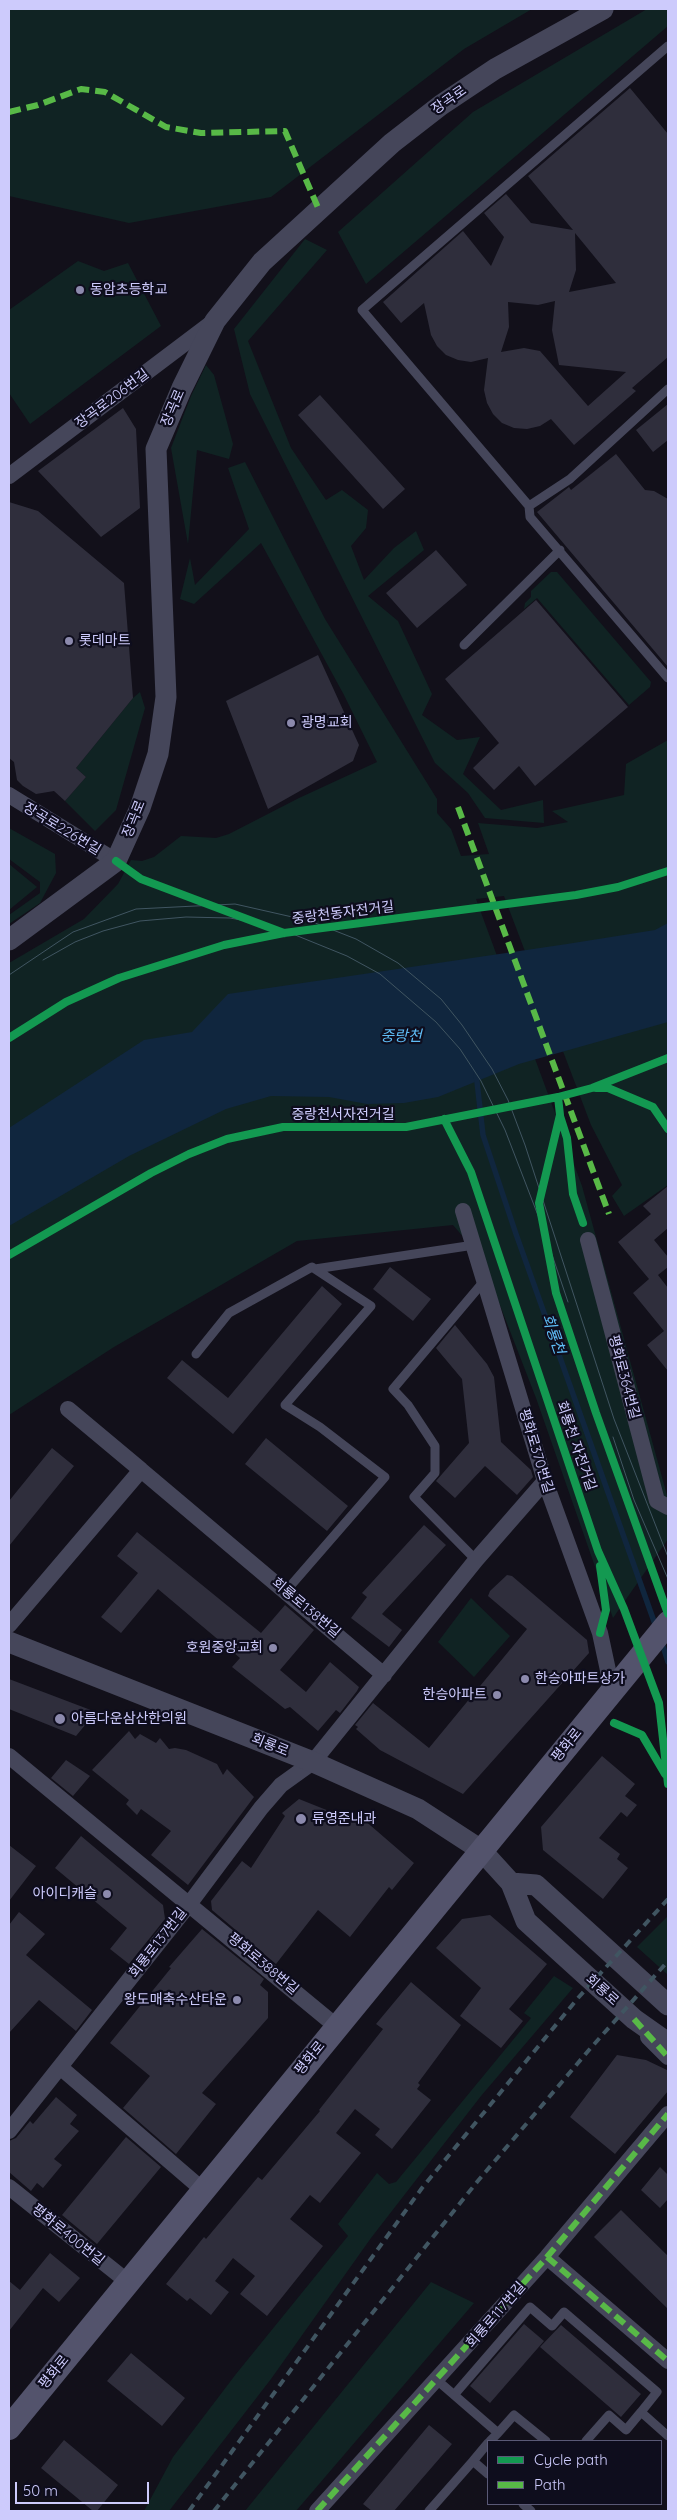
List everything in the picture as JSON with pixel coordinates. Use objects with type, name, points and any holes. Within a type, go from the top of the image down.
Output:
[{"type":"main road","name":"평화로","points":[[9,2428],[336,2026],[668,1623]]},
{"type":"street","name":"장곡로","points":[[9,940],[116,861],[140,808],[158,754],[166,697],[156,449],[182,388],[215,321],[262,262],[392,143],[441,105],[495,69],[603,9]]},
{"type":"street","name":"장곡로206번길","points":[[9,476],[215,321]]},
{"type":"street","name":"장곡로226번길","points":[[9,795],[116,861]]},
{"type":"street","name":"평화로370번길","points":[[463,1211],[545,1481],[600,1633],[612,1689]]},
{"type":"street","name":"평화로364번길","points":[[588,1240],[657,1501],[668,1507]]},
{"type":"street","name":"회룡로138번길","points":[[68,1409],[384,1675]]},
{"type":"street","points":[[9,1625],[141,1470]]},
{"type":"street","points":[[313,1762],[476,1560],[545,1481]]},
{"type":"street","name":"회룡로","points":[[9,1642],[313,1762],[418,1809],[481,1850],[511,1882],[526,1921],[634,2019],[668,2043]]},
{"type":"street","name":"평화로388번길","points":[[9,1756],[190,1903],[336,2026]]},
{"type":"street","name":"회룡로137번길","points":[[9,2131],[190,1903],[261,1808],[281,1785],[313,1762]]},
{"type":"street","points":[[511,1882],[536,1885],[668,2005]]},
{"type":"street","points":[[634,2019],[668,2057]]},
{"type":"street","points":[[60,2068],[204,2190]]},
{"type":"street","name":"회룡로117번길","points":[[317,2511],[438,2381],[547,2257],[668,2114]]},
{"type":"street","name":"평화로400번길","points":[[9,2187],[128,2282]]},
{"type":"street","points":[[547,2257],[668,2361]]},
{"type":"lane","points":[[668,46],[362,310],[530,506],[530,516],[668,678]]},
{"type":"lane","points":[[530,506],[570,479],[668,389]]},
{"type":"lane","points":[[464,645],[560,550]]},
{"type":"lane","points":[[196,1354],[229,1313],[312,1267],[315,1269],[474,1244]]},
{"type":"lane","points":[[286,1591],[384,1477],[320,1427],[285,1405],[371,1306],[315,1269]]},
{"type":"lane","points":[[476,1560],[414,1498],[435,1473],[435,1446],[408,1405],[393,1389],[485,1280]]},
{"type":"lane","points":[[454,2394],[530,2307],[552,2326],[564,2312],[657,2392],[626,2430],[609,2415],[587,2440]]},
{"type":"lane","points":[[438,2381],[498,2433]]},
{"type":"lane","points":[[641,2412],[668,2436]]},
{"type":"lane","points":[[491,2440],[514,2415],[545,2440]]},
{"type":"lane","points":[[429,2511],[487,2444]]},
{"type":"lane","points":[[473,2461],[487,2473]]},
{"type":"green space","points":[[9,9],[532,9],[464,49],[271,197],[129,223],[9,196]]},
{"type":"green space","points":[[647,9],[668,9],[668,26],[366,284],[338,232],[473,112]]},
{"type":"green space","points":[[305,239],[327,250],[248,341],[291,448],[326,500],[342,490],[368,510],[366,528],[351,546],[364,580],[394,548],[416,531],[424,550],[368,596],[398,621],[432,694],[422,715],[457,740],[480,737],[463,774],[501,810],[543,800],[544,823],[485,818],[468,793],[435,763],[250,394],[234,329]]},
{"type":"green space","name":"동암초등학교","points":[[78,261],[104,271],[128,263],[161,326],[30,424],[9,393],[9,310]]},
{"type":"green space","points":[[206,365],[214,375],[233,444],[229,459],[197,450],[188,544],[171,448],[191,396]]},
{"type":"green space","points":[[245,462],[325,619],[437,799],[437,813],[451,829],[461,856],[489,854],[478,823],[537,828],[568,822],[552,811],[624,795],[626,764],[668,740],[668,1185],[624,1216],[612,1196],[622,1185],[591,1125],[504,896],[476,899],[582,1186],[668,1499],[668,1539],[613,1618],[536,1398],[482,1259],[453,1225],[297,1241],[114,1347],[9,1415],[9,963],[84,919],[118,884],[131,860],[142,861],[154,857],[181,836],[216,838],[229,834],[299,798],[377,762],[344,695],[261,543],[194,604],[180,599],[190,558],[195,585],[249,529],[228,468]]},
{"type":"green space","points":[[551,572],[557,572],[651,682],[650,687],[629,705],[537,598],[524,609],[525,603],[531,597],[531,591]]},
{"type":"green space","points":[[140,692],[145,708],[116,810],[95,831],[65,801],[86,777],[76,768]]},
{"type":"green space","points":[[9,828],[55,854],[56,873],[40,903],[9,924],[9,915],[40,893],[40,882],[9,859]]},
{"type":"green space","points":[[9,864],[37,887],[9,910]]},
{"type":"green space","points":[[471,1598],[510,1636],[474,1677],[438,1642]]},
{"type":"green space","points":[[668,1916],[668,1975],[637,1947]]},
{"type":"green space","points":[[554,1976],[573,1988],[481,2096],[371,2238],[271,2379],[169,2511],[144,2511],[173,2457],[236,2374],[348,2236],[338,2224],[377,2173],[389,2184],[396,2182],[531,2018],[524,2013]]},
{"type":"green space","points":[[431,2282],[474,2303],[296,2511],[245,2511]]},
{"type":"water","name":"중랑천","points":[[668,923],[668,1022],[519,1064],[438,1097],[404,1103],[367,1104],[329,1097],[271,1096],[226,1109],[129,1156],[9,1226],[9,1128],[144,1040],[192,1032],[228,994],[655,930]]},
{"type":"building","points":[[630,88],[668,134],[668,357],[632,388],[636,391],[574,445],[551,419],[540,426],[527,429],[514,428],[502,423],[493,414],[487,403],[484,390],[488,358],[471,362],[458,360],[446,355],[437,346],[431,335],[424,303],[401,323],[383,302],[463,231],[491,266],[504,237],[484,213],[506,194],[531,223],[573,230],[528,176]],"holes":[[[575,233],[616,283],[569,292],[576,270]],[[555,301],[552,330],[559,365],[626,372],[588,406],[540,351],[524,348],[501,352],[509,327],[508,302],[538,305]]]},
{"type":"building","points":[[320,395],[405,489],[383,509],[298,415]]},
{"type":"building","points":[[668,404],[668,440],[653,452],[636,430]]},
{"type":"building","points":[[123,408],[136,429],[140,508],[101,537],[38,471]]},
{"type":"building","points":[[616,454],[645,490],[654,491],[668,499],[668,667],[537,512],[569,487],[571,490]]},
{"type":"building","name":"롯데마트","points":[[9,502],[38,511],[124,583],[133,698],[76,768],[86,777],[65,801],[54,791],[36,794],[23,786],[17,780],[14,762],[9,758]]},
{"type":"building","points":[[436,550],[467,585],[417,628],[386,593]]},
{"type":"building","points":[[536,600],[628,707],[535,786],[519,766],[494,790],[473,768],[499,743],[445,679]]},
{"type":"building","name":"광명교회","points":[[318,655],[359,745],[353,761],[268,809],[226,701]]},
{"type":"building","points":[[668,1186],[668,1228],[654,1240],[668,1257],[668,1267],[658,1275],[668,1288],[668,1371],[647,1345],[664,1331],[633,1293],[649,1279],[618,1242],[651,1214],[643,1206]]},
{"type":"building","points":[[390,1267],[431,1299],[413,1321],[373,1289]]},
{"type":"building","points":[[322,1286],[342,1304],[233,1434],[167,1378],[182,1360],[228,1398]]},
{"type":"building","points":[[455,1325],[487,1364],[494,1377],[501,1442],[531,1470],[533,1477],[517,1495],[485,1466],[455,1498],[436,1481],[469,1443],[462,1379],[436,1348]]},
{"type":"building","points":[[266,1438],[348,1506],[327,1531],[245,1464]]},
{"type":"building","points":[[52,1448],[74,1466],[9,1546],[9,1501]]},
{"type":"building","points":[[424,1525],[446,1545],[382,1614],[402,1630],[389,1647],[351,1618],[367,1597],[362,1593]]},
{"type":"building","points":[[137,1532],[261,1633],[285,1605],[314,1630],[280,1670],[306,1692],[330,1662],[359,1687],[340,1713],[336,1710],[318,1731],[290,1707],[285,1709],[232,1667],[240,1658],[158,1589],[121,1633],[101,1617],[138,1573],[117,1556]]},
{"type":"building","name":"한승아파트상가","points":[[507,1575],[512,1576],[587,1640],[589,1653],[463,1794],[380,1750],[356,1729],[358,1727],[355,1725],[373,1703],[429,1748],[527,1629],[488,1596],[490,1591]]},
{"type":"building","points":[[9,1679],[96,1712],[76,1736],[9,1709]]},
{"type":"building","points":[[129,1731],[135,1739],[140,1734],[156,1743],[160,1738],[169,1749],[186,1750],[217,1764],[223,1775],[227,1769],[254,1797],[188,1885],[151,1855],[171,1831],[141,1809],[137,1815],[126,1804],[129,1800],[92,1770]]},
{"type":"building","points":[[602,1756],[635,1784],[625,1796],[637,1805],[627,1817],[621,1812],[599,1838],[620,1854],[617,1859],[628,1868],[603,1899],[543,1850],[541,1827]]},
{"type":"building","points":[[66,1760],[90,1776],[73,1796],[51,1778]]},
{"type":"building","points":[[299,1799],[359,1823],[363,1819],[414,1863],[392,1890],[389,1887],[350,1937],[318,1910],[276,1964],[212,1910],[211,1901],[242,1861],[251,1868],[285,1816],[282,1813]]},
{"type":"building","points":[[81,1836],[163,1905],[165,1919],[129,1964],[110,1949],[127,1928],[55,1868]]},
{"type":"building","points":[[9,1845],[36,1866],[9,1901]]},
{"type":"building","points":[[19,1912],[45,1934],[26,1955],[92,2010],[76,2031],[39,2000],[9,2033],[9,1925]]},
{"type":"building","points":[[490,1915],[547,1964],[509,2009],[523,2021],[501,2048],[460,2016],[481,1988],[436,1948],[462,1919]]},
{"type":"building","points":[[202,1929],[264,1979],[260,1985],[268,1992],[268,2018],[202,2093],[216,2104],[176,2154],[123,2108],[150,2076],[110,2043],[171,1968],[169,1967]]},
{"type":"building","points":[[411,1982],[461,2025],[418,2083],[420,2085],[417,2089],[431,2100],[392,2149],[375,2135],[380,2129],[355,2109],[336,2133],[361,2153],[320,2203],[310,2195],[290,2219],[323,2246],[267,2316],[240,2294],[255,2276],[233,2258],[215,2281],[229,2292],[211,2315],[190,2298],[187,2301],[166,2284],[204,2237],[206,2239],[258,2177],[262,2180],[320,2111],[383,2029],[376,2024]]},
{"type":"building","points":[[617,2055],[646,2060],[667,2070],[668,2091],[615,2154],[570,2117]]},
{"type":"building","points":[[56,2097],[77,2115],[70,2124],[79,2131],[54,2159],[62,2165],[43,2188],[37,2183],[31,2191],[9,2172],[9,2141],[16,2138],[30,2121],[33,2124]]},
{"type":"building","points":[[126,2137],[161,2167],[97,2244],[62,2215]]},
{"type":"building","points":[[660,2167],[668,2175],[668,2199],[660,2208],[641,2190]]},
{"type":"building","points":[[621,2210],[668,2256],[668,2309],[594,2237]]},
{"type":"building","points":[[50,2253],[80,2278],[59,2302],[43,2288],[9,2331],[9,2281],[20,2290]]},
{"type":"building","points":[[524,2324],[544,2341],[490,2403],[470,2386]]},
{"type":"building","points":[[561,2325],[641,2394],[621,2417],[540,2347]]},
{"type":"building","points":[[131,2353],[185,2398],[162,2426],[107,2381]]},
{"type":"building","points":[[429,2425],[452,2444],[394,2511],[372,2511],[363,2504]]},
{"type":"building","points":[[64,2440],[118,2485],[97,2511],[93,2511],[41,2468]]},
{"type":"waterway","name":"회룡천","points":[[476,1073],[483,1135],[516,1234],[656,1627]]},
{"type":"waterway","name":"회룡천","points":[[661,1640],[668,1662]]},
{"type":"tram line","points":[[9,975],[73,932],[136,909],[235,904],[310,921],[356,939],[398,963],[441,999],[462,1025],[492,1069],[508,1100],[525,1145],[614,1419],[668,1557]]},
{"type":"tram line","points":[[43,960],[75,942],[103,931],[140,921],[186,917],[230,918],[273,926],[347,956],[380,974],[436,1022],[460,1049],[481,1081],[505,1130],[544,1231],[568,1302]]},
{"type":"tram line","points":[[613,1437],[634,1500],[668,1579]]},
{"type":"railway","points":[[189,2511],[422,2188],[578,1998],[668,1899]]},
{"type":"railway","points":[[214,2511],[477,2182],[589,2050],[668,1961]]},
{"type":"marked path","points":[[9,112],[38,105],[81,89],[105,92],[166,127],[201,133],[285,131],[319,210]]},
{"type":"marked path","points":[[458,807],[609,1214]]},
{"type":"marked path","points":[[634,2019],[668,2057]]},
{"type":"marked path","points":[[317,2511],[547,2257],[668,2114]]},
{"type":"marked path","points":[[547,2257],[668,2361]]},
{"type":"cycle path","points":[[116,861],[141,879],[284,933]]},
{"type":"cycle path","name":"중랑천동자전거길","points":[[9,1038],[66,1002],[119,978],[224,945],[284,933],[576,895],[618,887],[668,871]]},
{"type":"cycle path","name":"중랑천서자전거길","points":[[9,1255],[151,1173],[189,1154],[227,1139],[283,1127],[406,1127],[558,1097],[592,1088],[668,1058]]},
{"type":"cycle path","points":[[596,1088],[608,1088],[653,1107],[668,1129]]},
{"type":"cycle path","points":[[558,1097],[560,1115],[539,1203],[556,1293],[596,1413],[668,1614]]},
{"type":"cycle path","points":[[560,1116],[567,1138],[573,1194],[583,1223]]},
{"type":"cycle path","name":"회룡천 자전거길","points":[[444,1119],[471,1172],[598,1551],[624,1609],[659,1703],[668,1784]]},
{"type":"cycle path","points":[[600,1566],[606,1610],[600,1633]]},
{"type":"cycle path","points":[[614,1723],[642,1735],[665,1774]]},
{"type":"place","name":"동암초등학교","points":[[80,290]]},
{"type":"place","name":"롯데마트","points":[[69,641]]},
{"type":"place","name":"광명교회","points":[[291,723]]},
{"type":"place","name":"호원중앙교회","points":[[273,1648]]},
{"type":"place","name":"한승아파트상가","points":[[525,1679]]},
{"type":"place","name":"한승아파트","points":[[497,1695]]},
{"type":"place","name":"아름다운삼산한의원","points":[[60,1719]]},
{"type":"place","name":"류영준내과","points":[[301,1819]]},
{"type":"place","name":"아이디캐슬","points":[[107,1894]]},
{"type":"place","name":"왕도매축수산타운","points":[[237,2000]]}]
